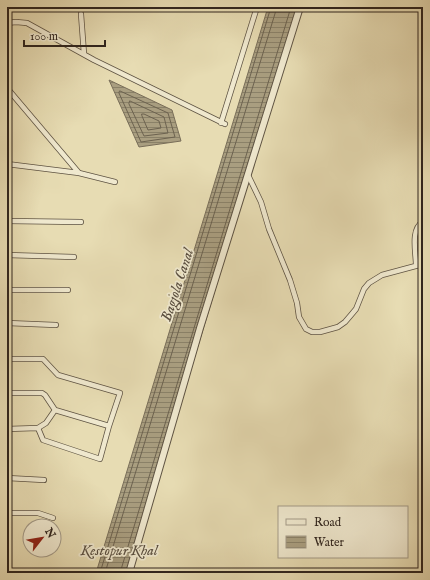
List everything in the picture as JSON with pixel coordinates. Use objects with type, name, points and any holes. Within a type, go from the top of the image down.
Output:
[{"type":"street","points":[[7,23],[27,23],[84,54],[223,123],[257,7]]},
{"type":"street","points":[[129,573],[200,328],[300,7]]},
{"type":"street","points":[[81,14],[84,54]]},
{"type":"street","points":[[7,88],[79,173]]},
{"type":"street","points":[[7,164],[79,173],[115,182]]},
{"type":"street","points":[[248,175],[261,202],[269,229],[290,280],[300,318],[306,330],[320,332],[338,327],[345,322],[356,309],[364,289],[369,283],[382,275],[423,264]]},
{"type":"street","points":[[7,221],[81,222]]},
{"type":"street","points":[[416,265],[416,234],[417,228],[423,222]]},
{"type":"street","points":[[7,255],[74,257]]},
{"type":"street","points":[[7,290],[68,290]]},
{"type":"street","points":[[7,323],[56,325]]},
{"type":"street","points":[[7,359],[43,359],[58,375],[120,393],[100,458],[43,440],[38,428]]},
{"type":"street","points":[[7,393],[37,393],[46,395],[56,410],[109,426]]},
{"type":"street","points":[[7,429],[38,428],[46,423],[56,410]]},
{"type":"street","points":[[7,478],[44,480]]},
{"type":"street","points":[[7,513],[38,513],[53,518]]},
{"type":"water","name":"Kestopur Khal","points":[[268,7],[301,7],[129,573],[96,573]]},
{"type":"water","points":[[109,80],[172,110],[181,141],[139,147]]},
{"type":"water label","name":"Bagjola Canal","points":[[177,285]]}]
